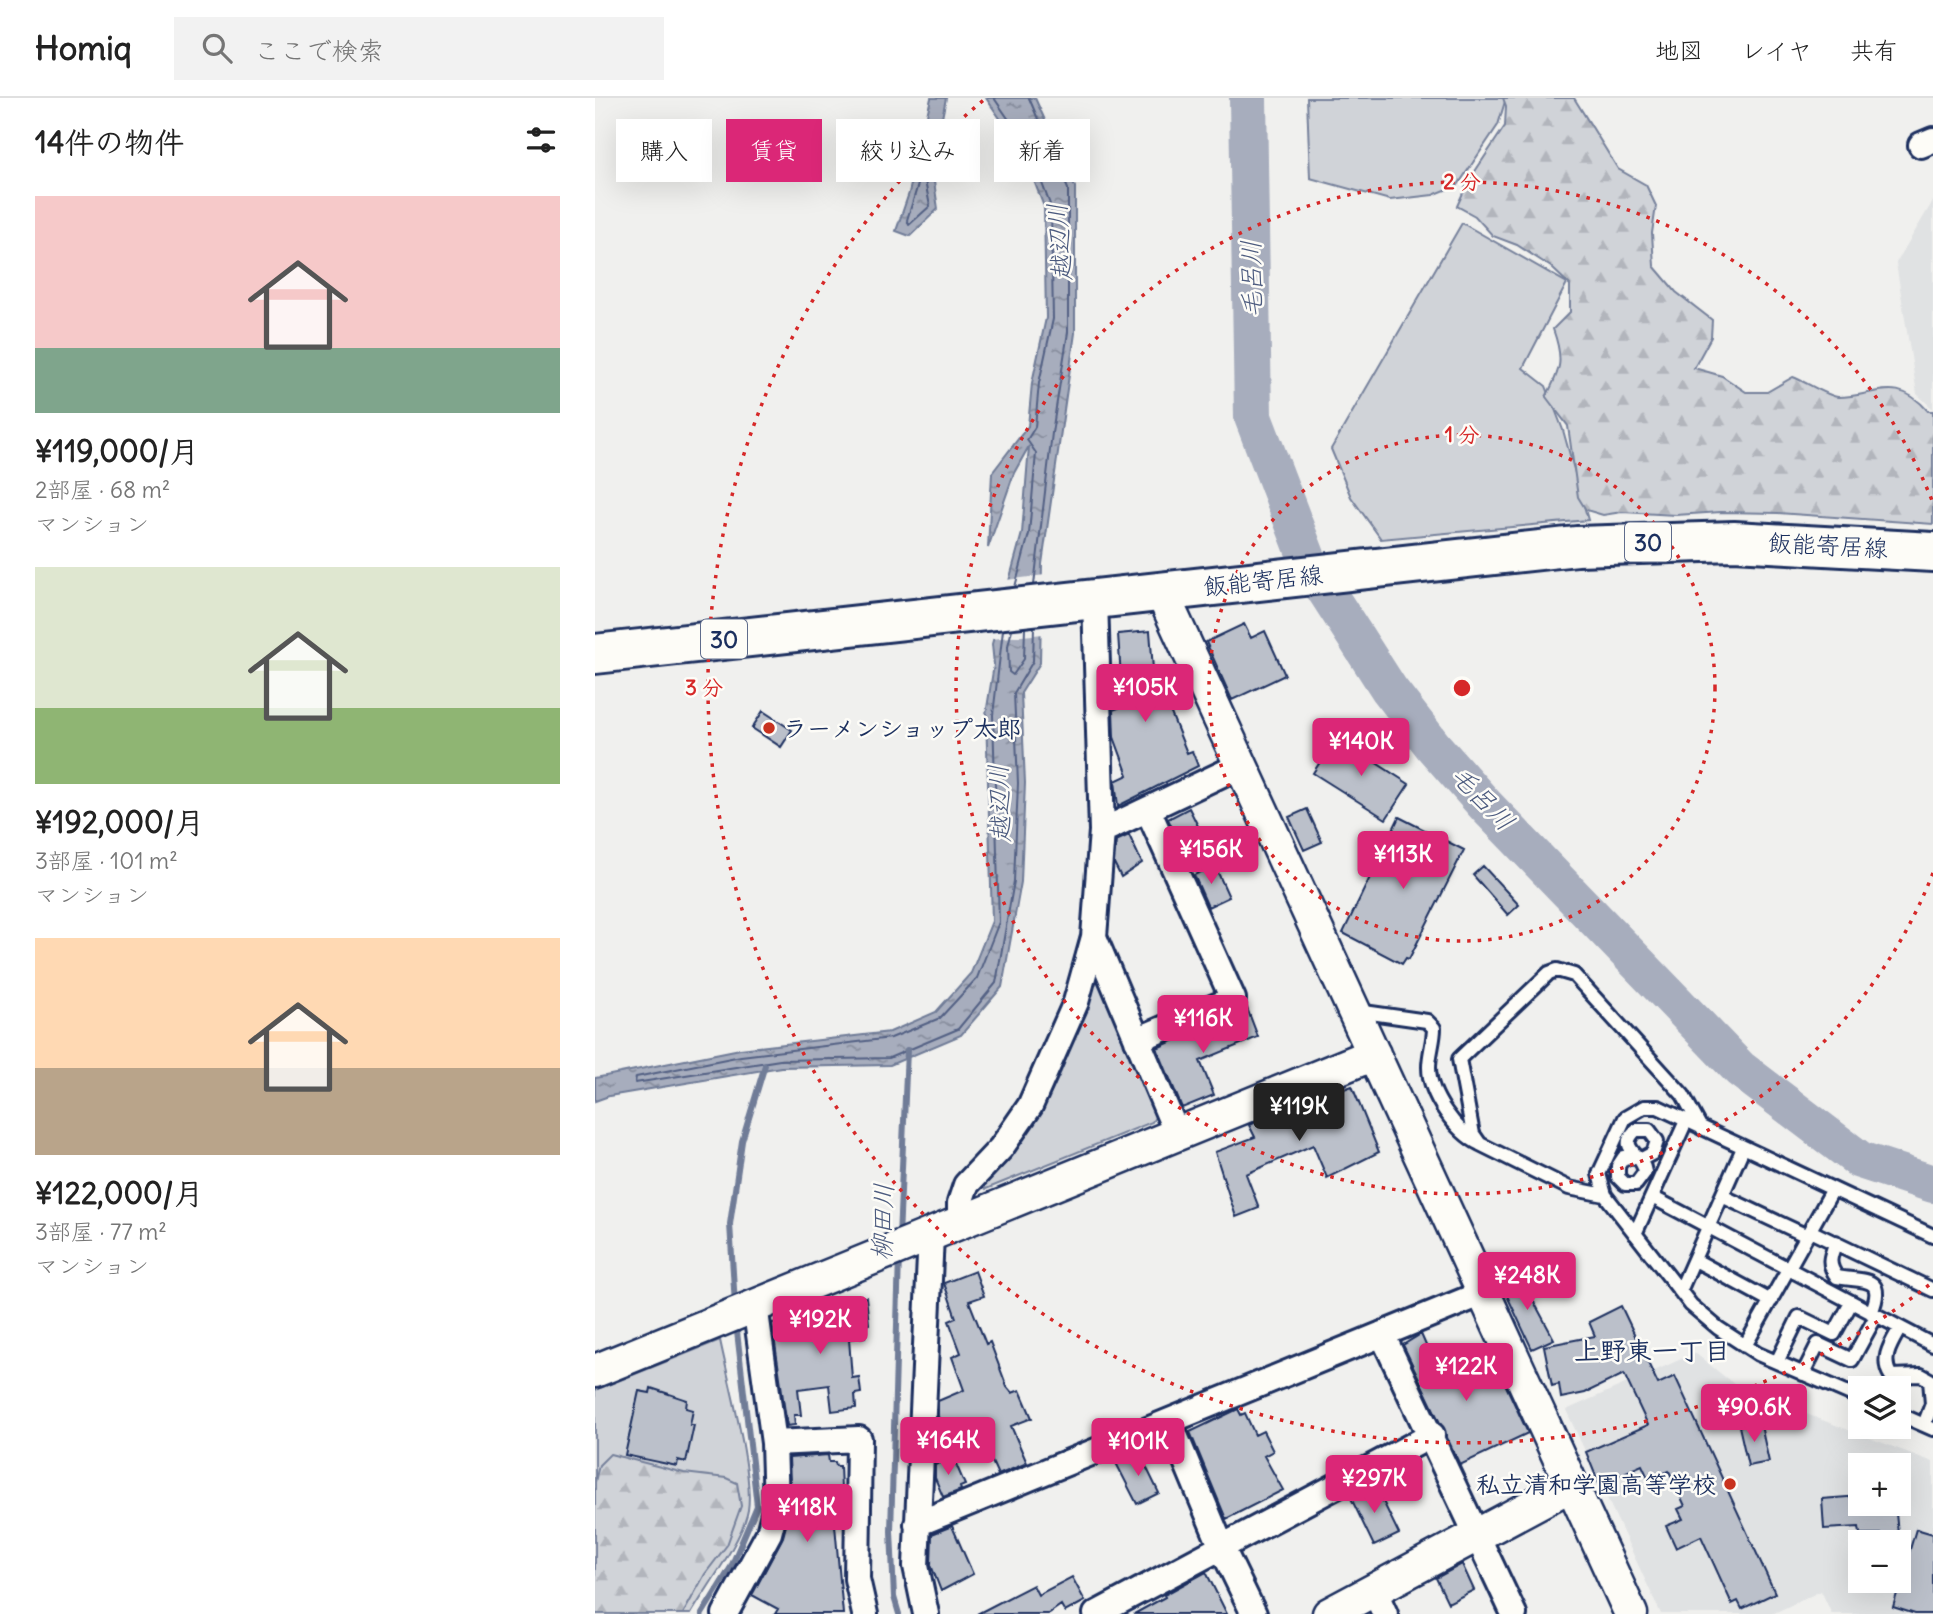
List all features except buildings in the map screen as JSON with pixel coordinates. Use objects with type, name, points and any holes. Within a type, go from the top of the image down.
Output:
[{"type":"main road","name":"飯能寄居線","points":[[595,654],[1577,546],[1671,541],[1794,542],[1933,552]]},
{"type":"street","points":[[1161,591],[1631,1614]]},
{"type":"street","points":[[926,1614],[916,1566],[917,1524],[926,1398],[925,1328],[937,1233],[960,1203],[966,1185],[1001,1148],[1030,1106],[1076,1002],[1094,937],[1102,831],[1085,600]]},
{"type":"street","points":[[1102,831],[1241,765]]},
{"type":"street","points":[[1137,1040],[1233,999],[1148,810]]},
{"type":"street","points":[[1094,937],[1177,1134]]},
{"type":"street","points":[[595,1371],[1374,1054]]},
{"type":"street","points":[[917,1524],[1483,1293]]},
{"type":"street","points":[[735,1611],[769,1533],[776,1506],[774,1443],[753,1306]]},
{"type":"street","points":[[1382,1334],[1432,1435],[1514,1614]]},
{"type":"street","points":[[1170,1423],[1222,1548],[1254,1614]]},
{"type":"street","points":[[1096,1614],[1432,1435]]},
{"type":"street","points":[[774,1443],[859,1438],[857,1579],[865,1614]]},
{"type":"street","points":[[1329,1614],[1380,1602],[1478,1535],[1571,1485]]},
{"type":"lane","points":[[1480,1144],[1473,1135],[1459,1059],[1549,973],[1557,970],[1574,975],[1611,1015],[1683,1095],[1701,1128]]},
{"type":"lane","points":[[1353,1010],[1427,1021],[1434,1028],[1429,1066],[1437,1095],[1456,1125],[1469,1139],[1569,1188],[1605,1195]]},
{"type":"lane","points":[[1848,1393],[1745,1346],[1718,1328],[1680,1290],[1605,1195],[1599,1174],[1625,1118],[1644,1107],[1658,1107],[1933,1236]]},
{"type":"lane","points":[[1649,1130],[1658,1107]]},
{"type":"lane","points":[[1635,1234],[1686,1121]]},
{"type":"lane","points":[[1649,1130],[1636,1130],[1629,1138],[1628,1149],[1636,1158],[1644,1166],[1643,1177],[1636,1184],[1625,1184],[1618,1177],[1618,1166],[1624,1157],[1636,1158],[1649,1158],[1657,1141],[1649,1130]]},
{"type":"lane","points":[[1680,1290],[1743,1148]]},
{"type":"lane","points":[[1615,1209],[1625,1184]]},
{"type":"lane","points":[[1745,1346],[1833,1189]]},
{"type":"lane","points":[[1722,1196],[1809,1234],[1836,1242],[1933,1290]]},
{"type":"lane","points":[[1652,1197],[1933,1345]]},
{"type":"lane","points":[[1804,1374],[1818,1344],[1852,1360],[1873,1315],[1876,1289],[1871,1282],[1862,1278],[1837,1277],[1832,1270],[1829,1258],[1836,1242]]},
{"type":"lane","points":[[1695,1260],[1771,1301]]},
{"type":"lane","points":[[1777,1362],[1799,1317],[1834,1334],[1851,1303]]},
{"type":"lane","points":[[1900,1328],[1887,1354],[1885,1367],[1891,1376],[1921,1375],[1930,1380],[1932,1404],[1928,1427],[1911,1419]]},
{"type":"shaded area","points":[[1933,201],[1933,409],[1917,394],[1896,263]]},
{"type":"shaded area","name":"私立清和学園高等学校","points":[[1695,1353],[1740,1389],[1848,1430],[1848,1439],[1872,1439],[1909,1453],[1848,1453],[1848,1516],[1911,1516],[1911,1454],[1933,1462],[1933,1614],[1832,1614],[1821,1591],[1772,1614],[1661,1614],[1566,1410]]},
{"type":"green space","points":[[1307,98],[1506,98],[1498,125],[1458,185],[1433,195],[1390,200],[1310,178]]},
{"type":"green space","points":[[1503,98],[1574,98],[1618,169],[1646,185],[1656,206],[1652,233],[1654,266],[1676,292],[1712,320],[1711,337],[1694,368],[1722,376],[1746,392],[1767,392],[1793,377],[1838,397],[1895,390],[1906,393],[1928,411],[1933,411],[1933,524],[1778,513],[1721,512],[1676,515],[1622,512],[1603,515],[1586,510],[1578,497],[1568,426],[1546,397],[1558,371],[1560,357],[1553,329],[1570,312],[1570,285],[1551,267],[1517,245],[1493,236],[1475,216],[1457,206],[1468,182],[1505,126],[1506,106]]},
{"type":"green space","points":[[1462,223],[1567,283],[1523,368],[1546,386],[1563,430],[1588,520],[1381,539],[1351,497],[1331,449]]},
{"type":"green space","points":[[1099,975],[1157,1114],[1152,1122],[986,1189],[981,1184],[1028,1128],[1054,1087],[1075,1034],[1090,978]]},
{"type":"green space","points":[[720,1340],[747,1473],[749,1494],[745,1522],[691,1614],[595,1614],[595,1390]]},
{"type":"green space","points":[[610,1454],[684,1473],[726,1478],[737,1483],[741,1506],[727,1545],[705,1574],[683,1614],[595,1614],[595,1482],[599,1465]]},
{"type":"water","points":[[931,98],[946,98],[942,119],[926,119]]},
{"type":"water","points":[[986,98],[1035,98],[1044,119],[1000,119]]},
{"type":"water","points":[[912,182],[934,182],[938,209],[910,236],[896,231]]},
{"type":"water","name":"越辺川","points":[[1034,182],[1073,182],[1075,187],[1075,333],[1042,564],[1040,663],[1021,693],[1025,783],[1021,882],[1002,987],[961,1035],[890,1065],[781,1067],[609,1096],[595,1101],[595,1078],[740,1049],[890,1032],[936,1012],[971,973],[992,921],[986,714],[994,665],[992,644],[1022,533],[1029,446],[1014,473],[988,548],[992,473],[1028,426],[1032,383],[1046,318],[1044,207]]},
{"type":"pier","points":[[1045,575],[1044,634],[990,639],[1006,580]]},
{"type":"waterway","name":"毛呂川","points":[[1248,98],[1253,417],[1310,566],[1389,689],[1433,746],[1486,806],[1740,1069],[1860,1160],[1933,1184]]},
{"type":"waterway","name":"柳田川","points":[[899,1238],[907,1050]]},
{"type":"waterway","points":[[735,1305],[730,1224],[742,1141],[765,1065]]},
{"type":"waterway","name":"柳田川","points":[[899,1256],[891,1531],[894,1597],[899,1614]]},
{"type":"waterway","points":[[702,1614],[731,1567],[757,1506],[736,1323]]},
{"type":"place","name":"ラーメンショップ太郎","points":[[769,728]]},
{"type":"place","name":"私立清和学園高等学校","points":[[1730,1484]]},
{"type":"district","name":"上野東一丁目","points":[[1652,1350]]}]
